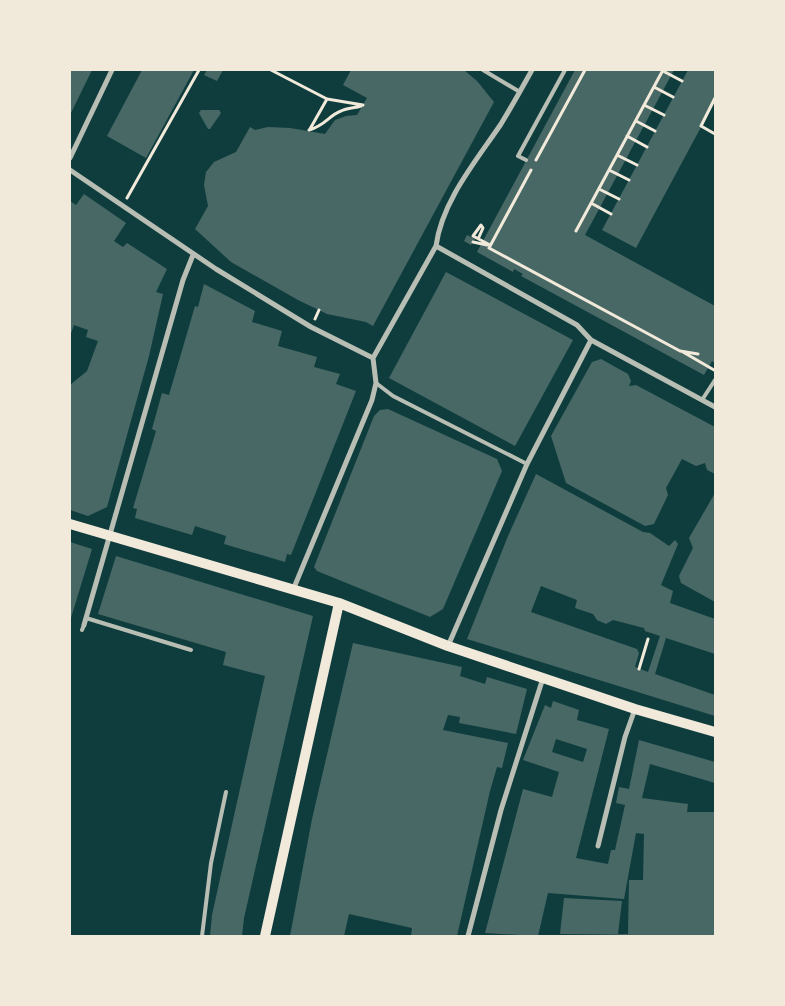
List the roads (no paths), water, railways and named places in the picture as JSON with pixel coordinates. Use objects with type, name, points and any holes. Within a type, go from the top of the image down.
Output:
[{"type":"main road","points":[[70,524],[339,603],[448,646],[635,709],[715,732]]},
{"type":"main road","points":[[265,936],[339,603]]},
{"type":"street","points":[[70,158],[112,70]]},
{"type":"street","points":[[293,590],[372,400],[376,383],[373,358],[436,246],[439,228],[455,196],[532,70]]},
{"type":"street","points":[[70,170],[193,255],[311,327],[373,358]]},
{"type":"street","points":[[436,246],[577,325],[591,340],[715,407]]},
{"type":"street","points":[[83,628],[111,537],[183,280],[193,255]]},
{"type":"street","points":[[448,646],[527,464],[591,340]]},
{"type":"street","points":[[468,936],[501,810],[544,678]]},
{"type":"street","points":[[598,846],[625,737],[635,709]]},
{"type":"lane","points":[[483,70],[520,92]]},
{"type":"lane","points":[[526,160],[518,156],[565,70]]},
{"type":"lane","points":[[702,400],[715,380]]},
{"type":"lane","points":[[376,383],[393,396],[527,464]]},
{"type":"lane","points":[[86,618],[191,650]]},
{"type":"lane","points":[[202,936],[211,863],[226,792]]}]
